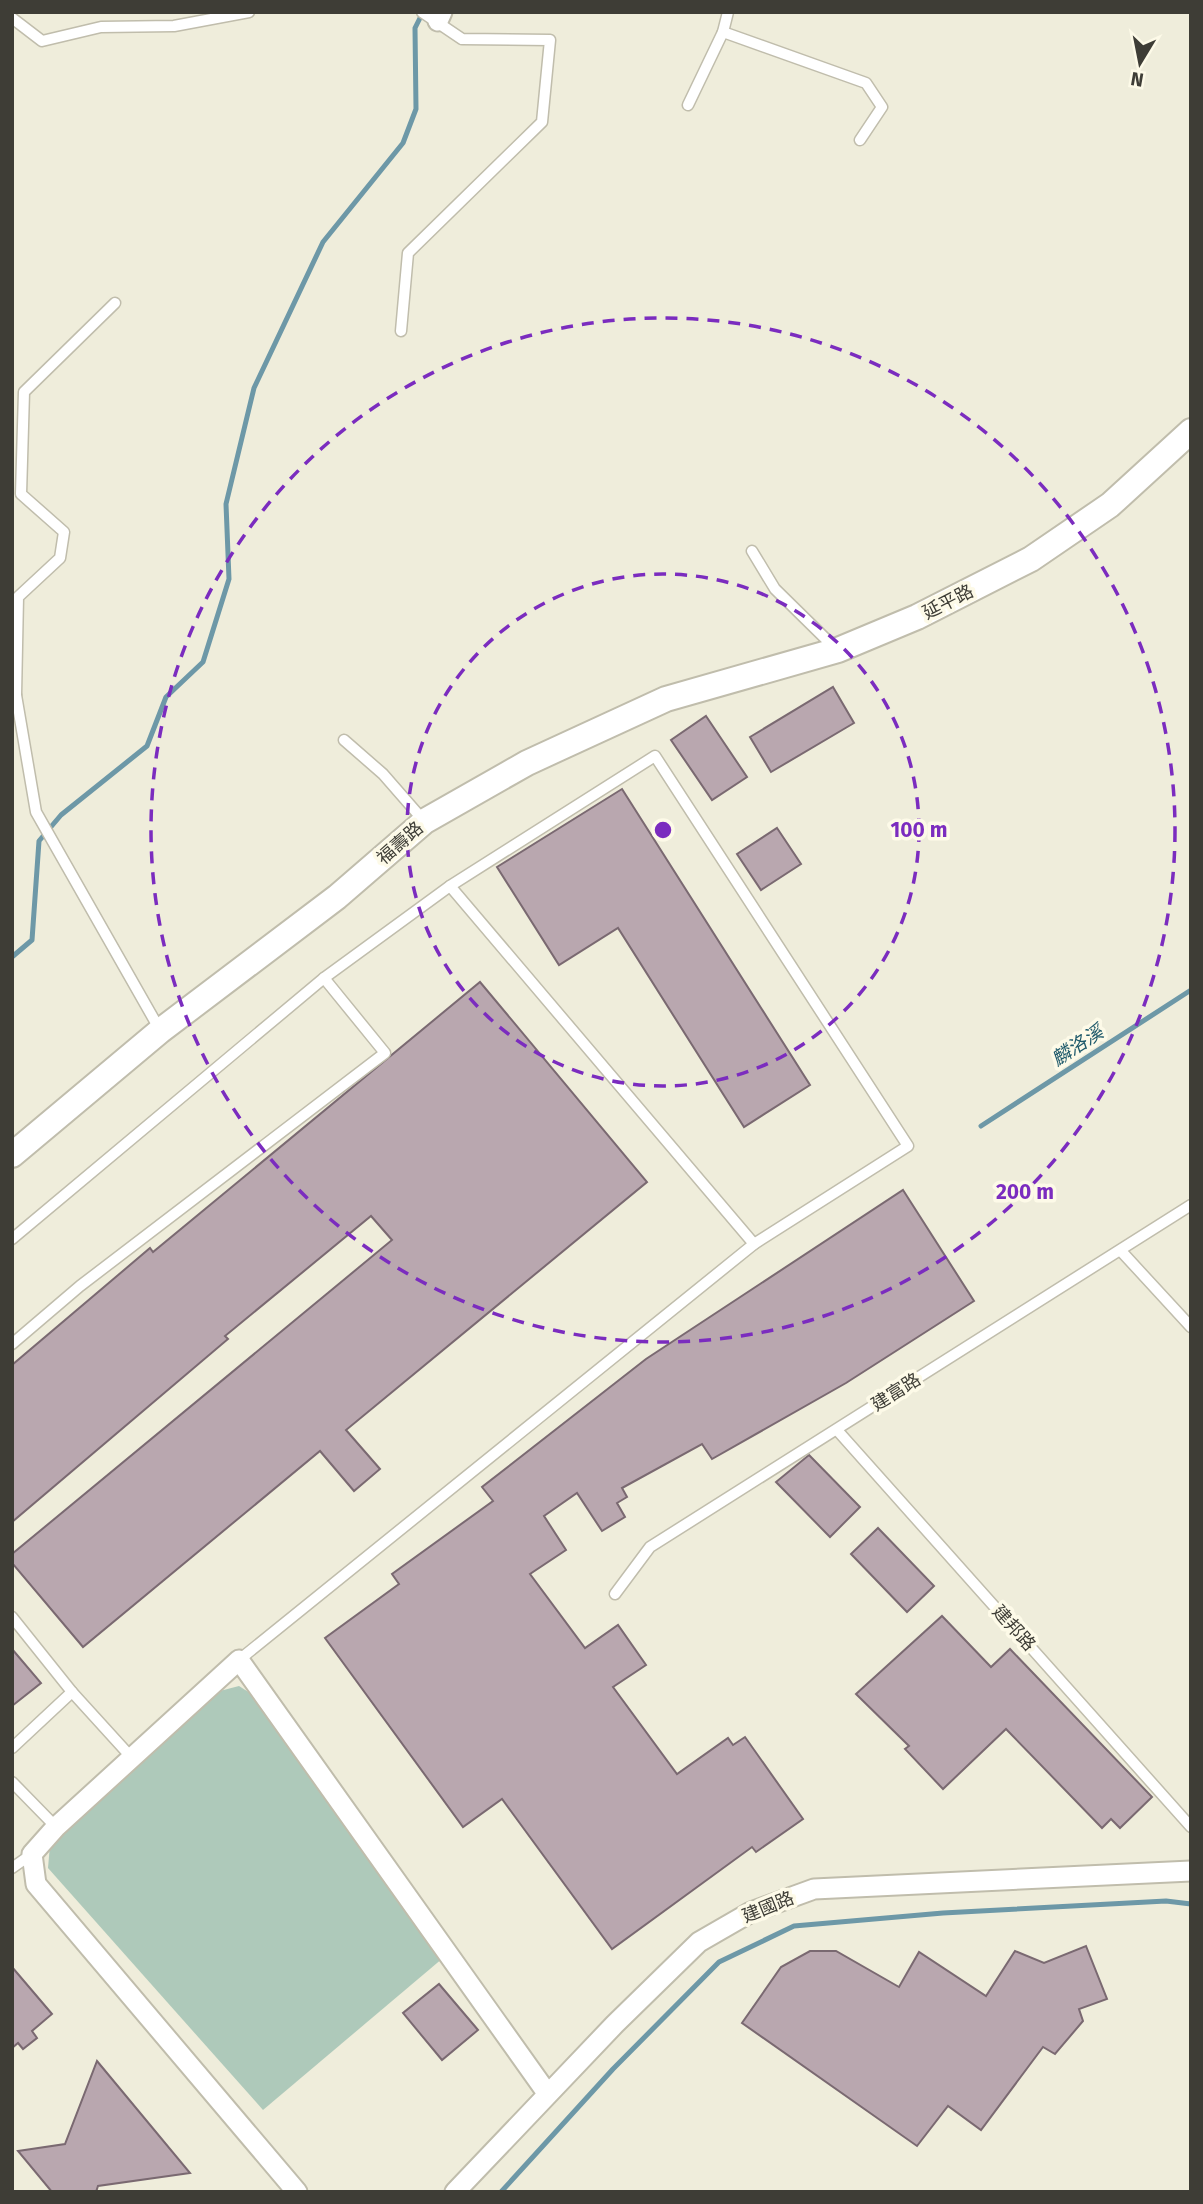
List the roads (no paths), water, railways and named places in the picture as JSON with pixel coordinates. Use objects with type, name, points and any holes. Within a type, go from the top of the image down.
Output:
[{"type":"street","name":"延平路","points":[[666,699],[838,650],[917,617],[1031,559],[1110,505],[1191,431]]},
{"type":"street","name":"福壽路","points":[[12,1155],[160,1031],[337,897],[425,821],[527,763],[666,699]]},
{"type":"street","points":[[297,2192],[36,1884],[32,1854],[56,1827],[239,1660],[548,2093]]},
{"type":"street","name":"建國路","points":[[455,2192],[548,2093],[699,1942],[751,1912],[814,1889],[1191,1871]]},
{"type":"lane","points":[[12,18],[42,41],[101,27],[174,26],[249,12]]},
{"type":"lane","points":[[688,105],[723,32],[729,12]]},
{"type":"lane","points":[[401,331],[408,253],[542,122],[550,40],[462,39],[434,15]]},
{"type":"lane","points":[[723,32],[866,83],[882,107],[860,140]]},
{"type":"lane","points":[[116,303],[24,392],[21,494],[64,532],[60,558],[18,597],[14,696],[36,812],[160,1031]]},
{"type":"lane","points":[[752,551],[775,589],[838,650]]},
{"type":"lane","points":[[344,740],[383,774],[425,821]]},
{"type":"lane","points":[[12,1239],[324,978],[450,886],[656,756],[908,1146],[754,1244],[239,1660]]},
{"type":"lane","points":[[450,886],[754,1244]]},
{"type":"lane","points":[[12,1344],[80,1286],[385,1053],[324,978]]},
{"type":"lane","name":"建富路","points":[[615,1594],[650,1547],[1191,1205]]},
{"type":"lane","points":[[1121,1251],[1191,1327]]},
{"type":"lane","name":"建邦路","points":[[837,1430],[1191,1827]]},
{"type":"lane","points":[[12,1617],[72,1692],[132,1758]]},
{"type":"lane","points":[[12,1748],[72,1692]]},
{"type":"lane","points":[[12,1782],[56,1827]]},
{"type":"lane","points":[[12,1868],[32,1854]]},
{"type":"waterway","points":[[12,957],[32,940],[39,841],[61,815],[147,746],[166,697],[203,662],[229,579],[226,504],[254,388],[323,242],[403,143],[416,109],[415,28],[423,12]]},
{"type":"waterway","name":"麟洛溪","points":[[981,1126],[1191,990]]},
{"type":"waterway","points":[[501,2192],[613,2069],[719,1962],[794,1926],[943,1913],[1166,1901],[1191,1904]]}]
